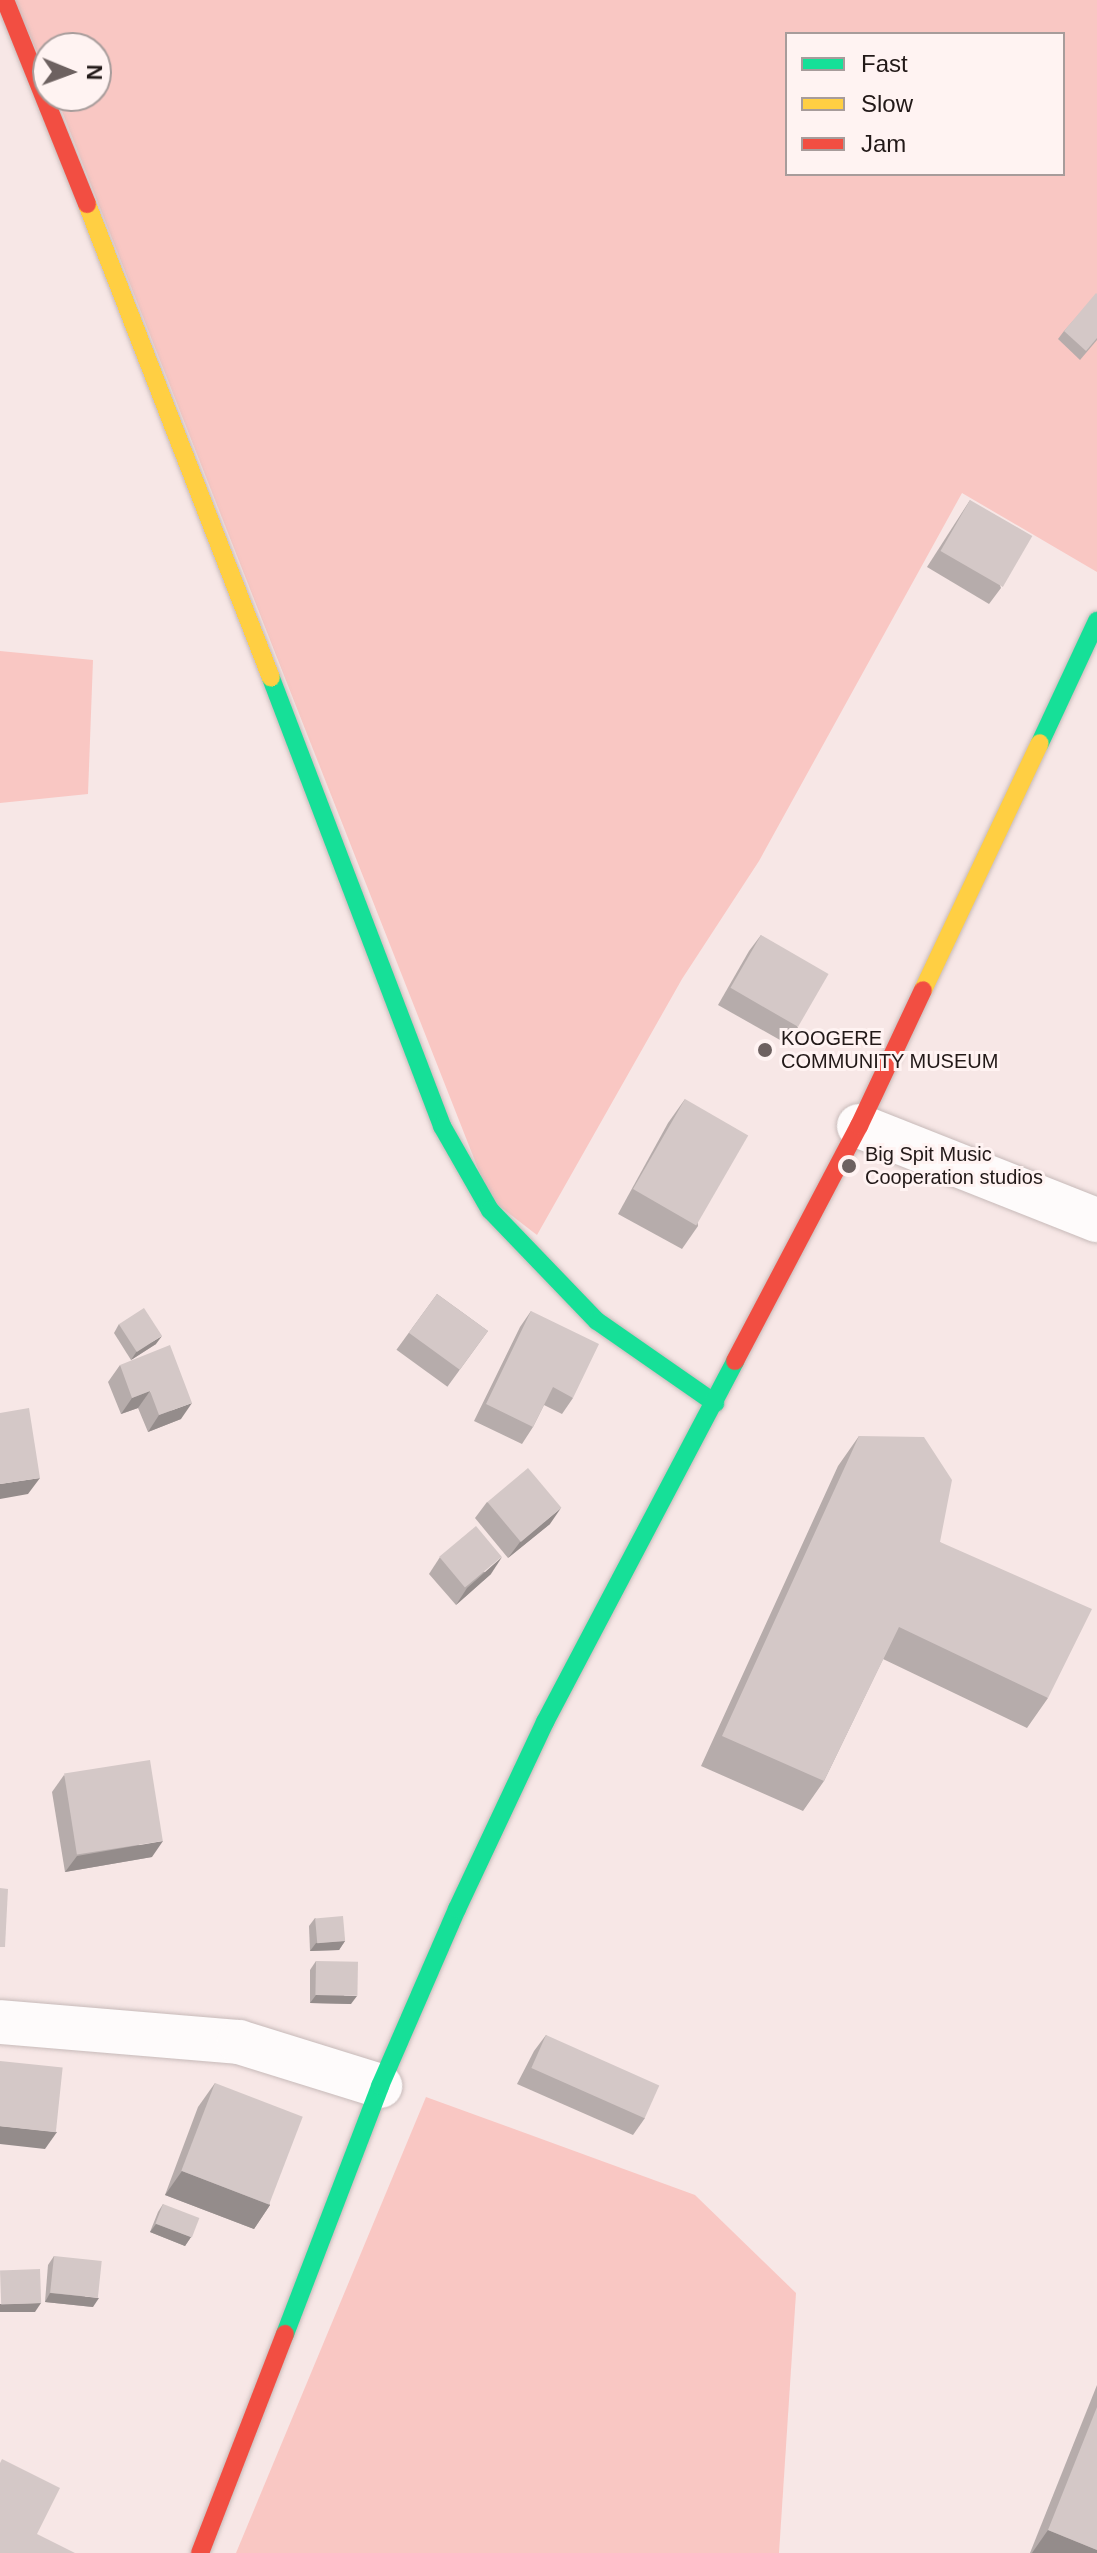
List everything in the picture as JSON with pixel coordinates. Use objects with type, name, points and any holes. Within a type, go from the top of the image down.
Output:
[{"type":"street","points":[[5,0],[142,342],[442,1126],[490,1210],[541,1268],[597,1321],[715,1403]]},
{"type":"street","points":[[200,2553],[380,2086],[545,1722],[859,1126],[1097,621]]},
{"type":"street","points":[[859,1126],[1097,1220]]},
{"type":"street","points":[[0,2022],[239,2042],[380,2086]]},
{"type":"shaded area","points":[[14,0],[1097,0],[1097,572],[962,493],[759,861],[682,979],[537,1235],[490,1199],[62,112],[112,112],[112,32],[32,32],[32,41]]},
{"type":"shaded area","points":[[0,651],[93,660],[88,794],[0,803]]},
{"type":"shaded area","points":[[426,2097],[695,2195],[796,2293],[779,2553],[236,2553]]},
{"type":"building","points":[[1096,293],[1097,338],[1086,351],[1064,331]]},
{"type":"building","points":[[970,500],[1032,536],[1003,587],[940,551]]},
{"type":"building","points":[[761,935],[829,974],[798,1027],[730,988]]},
{"type":"building","points":[[685,1099],[748,1136],[696,1226],[633,1189]]},
{"type":"building","points":[[437,1294],[488,1331],[460,1370],[409,1333]]},
{"type":"building","points":[[144,1308],[162,1336],[137,1352],[119,1324]]},
{"type":"building","points":[[531,1311],[599,1344],[573,1398],[553,1387],[533,1427],[486,1404]]},
{"type":"building","points":[[170,1345],[192,1403],[159,1415],[150,1391],[132,1398],[120,1365]]},
{"type":"building","points":[[29,1408],[40,1478],[0,1484],[0,1413]]},
{"type":"building","points":[[859,1436],[924,1437],[952,1480],[940,1542],[1092,1609],[1048,1698],[899,1627],[824,1781],[722,1736]]},
{"type":"building","points":[[528,1468],[561,1508],[521,1542],[487,1502]]},
{"type":"building","points":[[476,1526],[502,1557],[465,1587],[439,1557]]},
{"type":"building","points":[[150,1760],[163,1841],[77,1855],[64,1774]]},
{"type":"building","points":[[0,1888],[8,1889],[5,1947],[0,1947]]},
{"type":"building","points":[[343,1916],[345,1941],[317,1943],[315,1918]]},
{"type":"building","points":[[316,1961],[358,1962],[357,1996],[315,1995]]},
{"type":"building","points":[[546,2035],[659,2085],[645,2118],[531,2068]]},
{"type":"building","points":[[0,2061],[63,2068],[56,2132],[0,2126]]},
{"type":"building","points":[[215,2083],[303,2117],[269,2204],[181,2171]]},
{"type":"building","points":[[163,2204],[199,2218],[192,2238],[155,2224]]},
{"type":"building","points":[[54,2256],[102,2261],[98,2298],[50,2293]]},
{"type":"building","points":[[40,2269],[41,2303],[1,2304],[0,2270]]},
{"type":"building","points":[[1097,2407],[1097,2550],[1048,2530]]},
{"type":"building","points":[[2,2459],[60,2488],[37,2534],[75,2553],[0,2553]]},
{"type":"traffic: fast","points":[[1040,743],[1097,621]]},
{"type":"traffic: fast","points":[[271,678],[442,1126],[490,1210],[597,1321],[715,1403]]},
{"type":"traffic: fast","points":[[285,2334],[380,2086],[457,1909],[545,1722],[735,1361]]},
{"type":"traffic: slow","points":[[87,204],[271,678]]},
{"type":"traffic: slow","points":[[923,990],[1040,743]]},
{"type":"traffic: jam","points":[[5,0],[87,204]]},
{"type":"traffic: jam","points":[[735,1361],[859,1126],[923,990]]},
{"type":"traffic: jam","points":[[200,2553],[285,2334]]},
{"type":"place","name":"KOOGERE COMMUNITY MUSEUM","points":[[765,1050]]},
{"type":"place","name":"Big Spit Music Cooperation studios","points":[[849,1166]]}]
